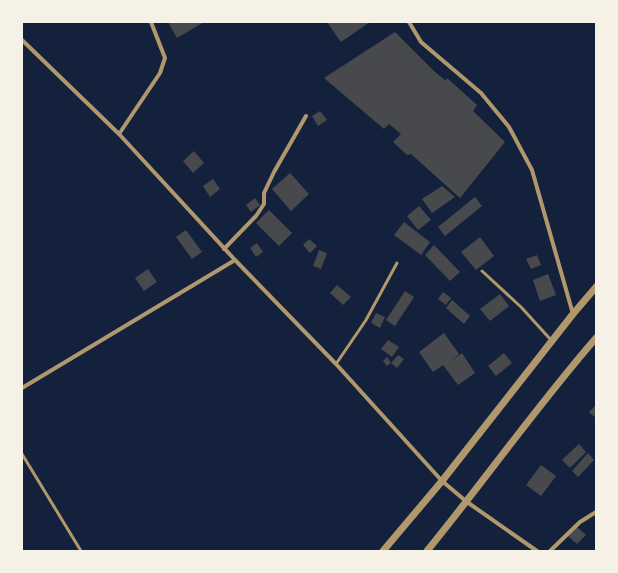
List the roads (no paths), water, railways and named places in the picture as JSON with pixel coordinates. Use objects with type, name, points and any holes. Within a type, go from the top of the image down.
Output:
[{"type":"street","points":[[119,134],[160,73],[164,58],[151,22]]},
{"type":"street","points":[[409,22],[421,42],[481,93],[509,127],[532,170],[573,314]]},
{"type":"street","points":[[22,40],[119,134],[235,260],[336,364],[442,481],[467,502],[537,551]]},
{"type":"street","points":[[224,248],[256,216],[264,204],[264,193],[274,172],[306,116]]},
{"type":"street","points":[[22,388],[235,260]]},
{"type":"street","points":[[383,551],[442,481],[573,314],[596,287]]},
{"type":"street","points":[[427,551],[467,502],[575,362],[596,338]]},
{"type":"street","points":[[550,551],[580,522],[596,512]]},
{"type":"lane","points":[[336,364],[366,320],[397,263]]},
{"type":"lane","points":[[482,271],[521,307],[553,341]]},
{"type":"lane","points":[[22,454],[81,551]]}]
